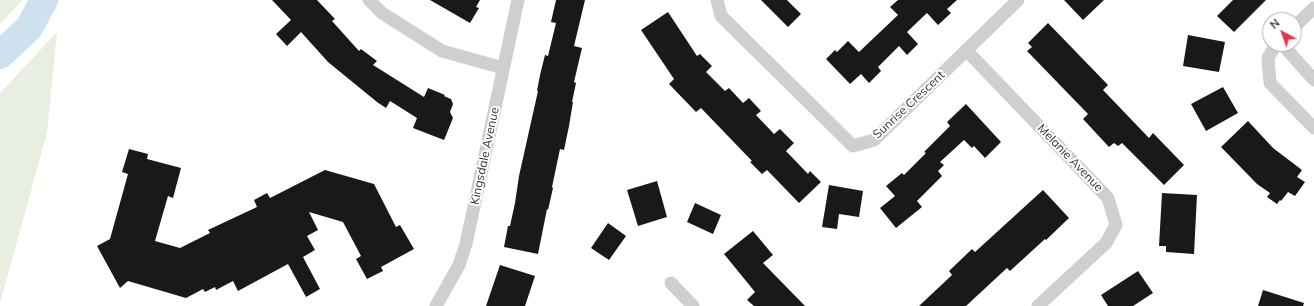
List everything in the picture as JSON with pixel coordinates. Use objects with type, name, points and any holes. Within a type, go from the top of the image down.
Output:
[{"type":"street","points":[[369,0],[382,13],[442,51],[503,68]]},
{"type":"street","name":"Kingsdale Avenue","points":[[436,306],[459,265],[466,244],[518,0]]},
{"type":"street","name":"Sunrise Crescent","points":[[717,0],[721,16],[853,146],[874,140],[1018,0]]},
{"type":"street","points":[[1302,19],[1314,8]]},
{"type":"street","name":"Melanie Avenue","points":[[966,50],[1108,198],[1116,225],[1106,243],[1038,306]]},
{"type":"street","points":[[1271,52],[1268,58],[1270,83],[1314,128]]},
{"type":"street","points":[[1289,52],[1314,80]]},
{"type":"street","points":[[671,283],[693,306]]},
{"type":"green space","points":[[0,0],[22,0],[0,24]]},
{"type":"green space","points":[[57,32],[47,133],[0,303],[0,93]]},
{"type":"building","points":[[272,0],[317,0],[335,19],[332,21],[359,51],[361,49],[377,61],[373,65],[424,97],[428,88],[451,99],[453,104],[450,112],[453,118],[444,140],[413,128],[417,118],[390,101],[386,108],[377,102],[328,62],[301,32],[287,46],[276,34],[291,20]]},
{"type":"building","points":[[430,0],[480,0],[476,7],[479,8],[470,23]]},
{"type":"building","points":[[556,0],[585,0],[574,46],[582,48],[574,82],[576,83],[564,150],[560,149],[538,254],[504,247],[508,226],[510,226],[515,203],[519,176],[538,91],[540,75],[545,55],[548,56],[556,23],[551,22]]},
{"type":"building","points":[[761,0],[787,0],[801,14],[788,27]]},
{"type":"building","points":[[898,0],[957,0],[947,9],[951,13],[938,25],[927,13],[907,32],[918,44],[907,55],[899,46],[878,67],[881,71],[869,83],[861,74],[850,84],[826,59],[835,50],[837,52],[848,41],[859,52],[898,15],[890,7]]},
{"type":"building","points":[[1064,0],[1104,0],[1083,20]]},
{"type":"building","points":[[1233,0],[1266,0],[1234,32],[1217,16]]},
{"type":"building","points":[[668,12],[697,56],[700,54],[712,66],[706,72],[725,91],[729,88],[743,103],[749,98],[761,111],[756,115],[774,134],[780,129],[794,143],[786,151],[808,174],[810,171],[821,182],[799,203],[767,170],[762,174],[750,162],[752,161],[701,108],[696,112],[669,84],[674,79],[641,30]]},
{"type":"building","points":[[1048,23],[1108,85],[1103,90],[1149,138],[1153,133],[1184,165],[1164,185],[1122,143],[1118,146],[1114,143],[1109,147],[1083,119],[1088,114],[1027,51],[1032,47],[1028,43]]},
{"type":"building","points":[[1188,35],[1225,42],[1219,72],[1183,66]]},
{"type":"building","points":[[1223,87],[1238,113],[1206,131],[1191,104]]},
{"type":"building","points":[[966,104],[1001,142],[985,158],[974,146],[972,148],[964,140],[940,162],[944,165],[938,171],[942,176],[917,201],[922,207],[896,228],[880,208],[895,196],[886,186],[902,173],[904,175],[926,153],[924,152],[950,126],[947,122]]},
{"type":"building","points":[[1248,121],[1273,148],[1302,170],[1297,177],[1305,182],[1295,196],[1288,192],[1277,204],[1267,197],[1270,193],[1257,184],[1221,147]]},
{"type":"building","points":[[129,149],[148,154],[147,159],[181,168],[173,198],[168,196],[155,241],[180,248],[210,233],[208,230],[257,207],[254,200],[267,193],[270,198],[325,170],[374,184],[396,227],[400,225],[414,249],[381,267],[383,271],[367,279],[356,259],[361,256],[343,222],[309,212],[318,230],[307,236],[315,250],[303,257],[320,289],[306,297],[288,264],[238,291],[233,281],[216,290],[215,287],[205,292],[203,289],[186,298],[128,281],[120,288],[97,246],[110,239],[128,174],[122,172]]},
{"type":"building","points":[[657,181],[667,217],[638,226],[627,190]]},
{"type":"building","points":[[829,185],[863,191],[859,217],[839,214],[837,229],[822,227]]},
{"type":"building","points":[[1043,190],[1069,218],[1046,240],[1045,239],[1010,271],[1007,268],[966,306],[919,306],[952,275],[949,271],[972,249],[975,252]]},
{"type":"building","points":[[1162,193],[1197,195],[1194,254],[1166,252],[1166,246],[1159,246]]},
{"type":"building","points":[[695,203],[721,215],[713,234],[687,222]]},
{"type":"building","points":[[608,223],[626,236],[609,260],[591,248]]},
{"type":"building","points":[[753,231],[773,255],[763,263],[805,306],[754,306],[747,300],[755,292],[724,254]]},
{"type":"building","points":[[500,265],[535,276],[525,306],[486,306]]},
{"type":"building","points":[[1138,271],[1153,293],[1133,306],[1108,306],[1101,295]]},
{"type":"building","points":[[1263,290],[1304,303],[1303,306],[1258,306]]},
{"type":"waterway","points":[[0,55],[29,28],[44,0]]}]
